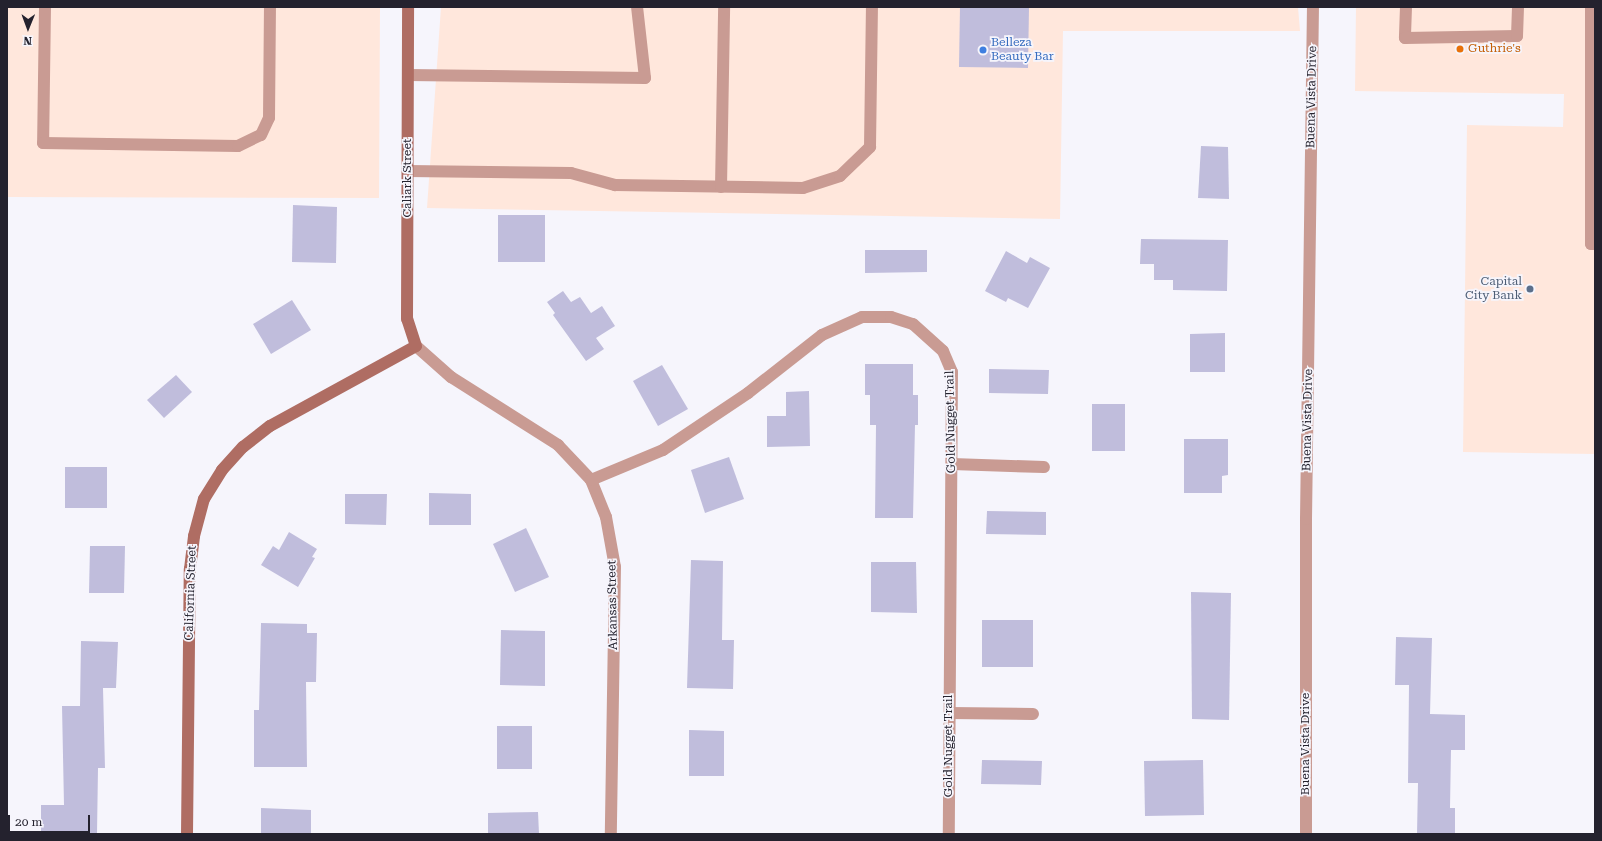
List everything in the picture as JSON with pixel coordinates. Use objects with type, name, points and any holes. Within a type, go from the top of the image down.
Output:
[{"type":"street","points":[[45,7],[43,143],[238,146],[262,135],[269,118],[270,7]]},
{"type":"street","name":"Caliark Street","points":[[408,7],[407,319],[416,346]]},
{"type":"street","points":[[408,75],[645,78],[637,7]]},
{"type":"street","points":[[721,187],[724,7]]},
{"type":"street","points":[[408,171],[571,173],[615,185],[803,188],[840,176],[870,147],[872,7]]},
{"type":"street","name":"Buena Vista Drive","points":[[1306,834],[1306,519],[1313,7]]},
{"type":"street","points":[[1406,7],[1405,38],[1517,36],[1518,7]]},
{"type":"street","points":[[1591,7],[1593,186],[1591,244],[1595,244]]},
{"type":"street","name":"Gold Nugget Trail","points":[[591,480],[663,450],[748,393],[822,335],[862,317],[891,316],[913,324],[944,351],[952,372],[949,834]]},
{"type":"street","name":"Arkansas Street","points":[[416,346],[451,377],[558,445],[591,480],[606,517],[615,567],[611,834]]},
{"type":"street","name":"California Street","points":[[187,834],[190,569],[194,536],[204,499],[222,470],[243,447],[270,426],[416,346]]},
{"type":"street","points":[[952,464],[1044,466]]},
{"type":"street","points":[[950,713],[1033,714]]},
{"type":"shaded area","points":[[7,7],[380,7],[379,198],[7,197]]},
{"type":"shaded area","points":[[441,7],[1298,7],[1300,31],[1063,31],[1060,219],[427,208]]},
{"type":"shaded area","name":"Capital City Bank","points":[[1356,7],[1595,7],[1595,454],[1463,452],[1467,125],[1563,127],[1564,94],[1355,91]]},
{"type":"building","points":[[960,7],[1029,7],[1028,68],[959,67]]},
{"type":"building","points":[[1201,146],[1228,147],[1229,199],[1198,198]]},
{"type":"building","points":[[293,205],[337,207],[336,263],[292,262]]},
{"type":"building","points":[[498,215],[545,215],[545,262],[498,262]]},
{"type":"building","points":[[1141,239],[1228,240],[1227,291],[1173,290],[1173,280],[1154,280],[1154,264],[1140,264]]},
{"type":"building","points":[[865,250],[927,250],[927,272],[865,273]]},
{"type":"building","points":[[1006,251],[1027,263],[1030,257],[1050,268],[1028,308],[1008,298],[1006,302],[985,291]]},
{"type":"building","points":[[563,291],[571,302],[580,297],[591,313],[602,306],[615,326],[596,338],[604,349],[586,361],[553,315],[555,313],[547,302]]},
{"type":"building","points":[[292,300],[311,330],[271,354],[253,324]]},
{"type":"building","points":[[1225,333],[1225,372],[1190,372],[1190,334]]},
{"type":"building","points":[[865,364],[913,364],[913,395],[918,395],[918,425],[915,425],[913,518],[875,518],[876,425],[870,425],[870,395],[865,395]]},
{"type":"building","points":[[662,365],[688,409],[658,426],[633,381]]},
{"type":"building","points":[[989,369],[1049,370],[1048,394],[989,393]]},
{"type":"building","points":[[176,375],[192,392],[164,418],[147,400]]},
{"type":"building","points":[[809,391],[810,446],[767,447],[767,416],[786,416],[786,392]]},
{"type":"building","points":[[1092,404],[1125,404],[1125,451],[1092,451]]},
{"type":"building","points":[[1184,439],[1228,439],[1228,475],[1222,476],[1222,493],[1184,493]]},
{"type":"building","points":[[729,457],[744,499],[705,513],[691,470]]},
{"type":"building","points":[[65,467],[107,467],[107,508],[65,508]]},
{"type":"building","points":[[429,493],[471,494],[471,525],[429,525]]},
{"type":"building","points":[[345,494],[387,494],[386,525],[345,524]]},
{"type":"building","points":[[987,511],[1046,512],[1046,535],[986,534]]},
{"type":"building","points":[[526,528],[549,577],[515,592],[493,544]]},
{"type":"building","points":[[289,532],[317,549],[312,557],[315,558],[298,587],[261,565],[273,546],[279,550]]},
{"type":"building","points":[[90,546],[125,546],[124,593],[89,593]]},
{"type":"building","points":[[691,560],[723,561],[722,640],[734,640],[733,689],[687,688]]},
{"type":"building","points":[[871,562],[916,562],[917,613],[871,612]]},
{"type":"building","points":[[1191,592],[1231,593],[1229,720],[1192,719]]},
{"type":"building","points":[[982,620],[1033,620],[1033,667],[982,667]]},
{"type":"building","points":[[261,623],[307,624],[307,633],[317,633],[316,682],[306,682],[307,767],[254,767],[254,710],[259,710]]},
{"type":"building","points":[[501,630],[545,631],[545,686],[500,685]]},
{"type":"building","points":[[1396,637],[1432,638],[1430,714],[1465,715],[1465,750],[1451,750],[1450,808],[1455,808],[1455,834],[1417,834],[1418,783],[1408,783],[1409,685],[1395,685]]},
{"type":"building","points":[[81,641],[118,642],[116,688],[103,688],[105,768],[98,768],[97,834],[41,834],[41,805],[64,805],[62,706],[80,706]]},
{"type":"building","points":[[497,726],[532,726],[532,769],[497,769]]},
{"type":"building","points":[[689,730],[724,731],[724,776],[689,776]]},
{"type":"building","points":[[982,760],[1042,761],[1041,785],[981,784]]},
{"type":"building","points":[[1203,760],[1204,815],[1145,816],[1144,761]]},
{"type":"building","points":[[261,808],[311,810],[311,834],[261,834]]},
{"type":"building","points":[[538,812],[539,834],[488,834],[488,813]]},
{"type":"place","name":"Guthrie's","points":[[1460,49]]},
{"type":"place","name":"Belleza Beauty Bar","points":[[983,50]]},
{"type":"place","name":"Capital City Bank","points":[[1530,289]]}]
